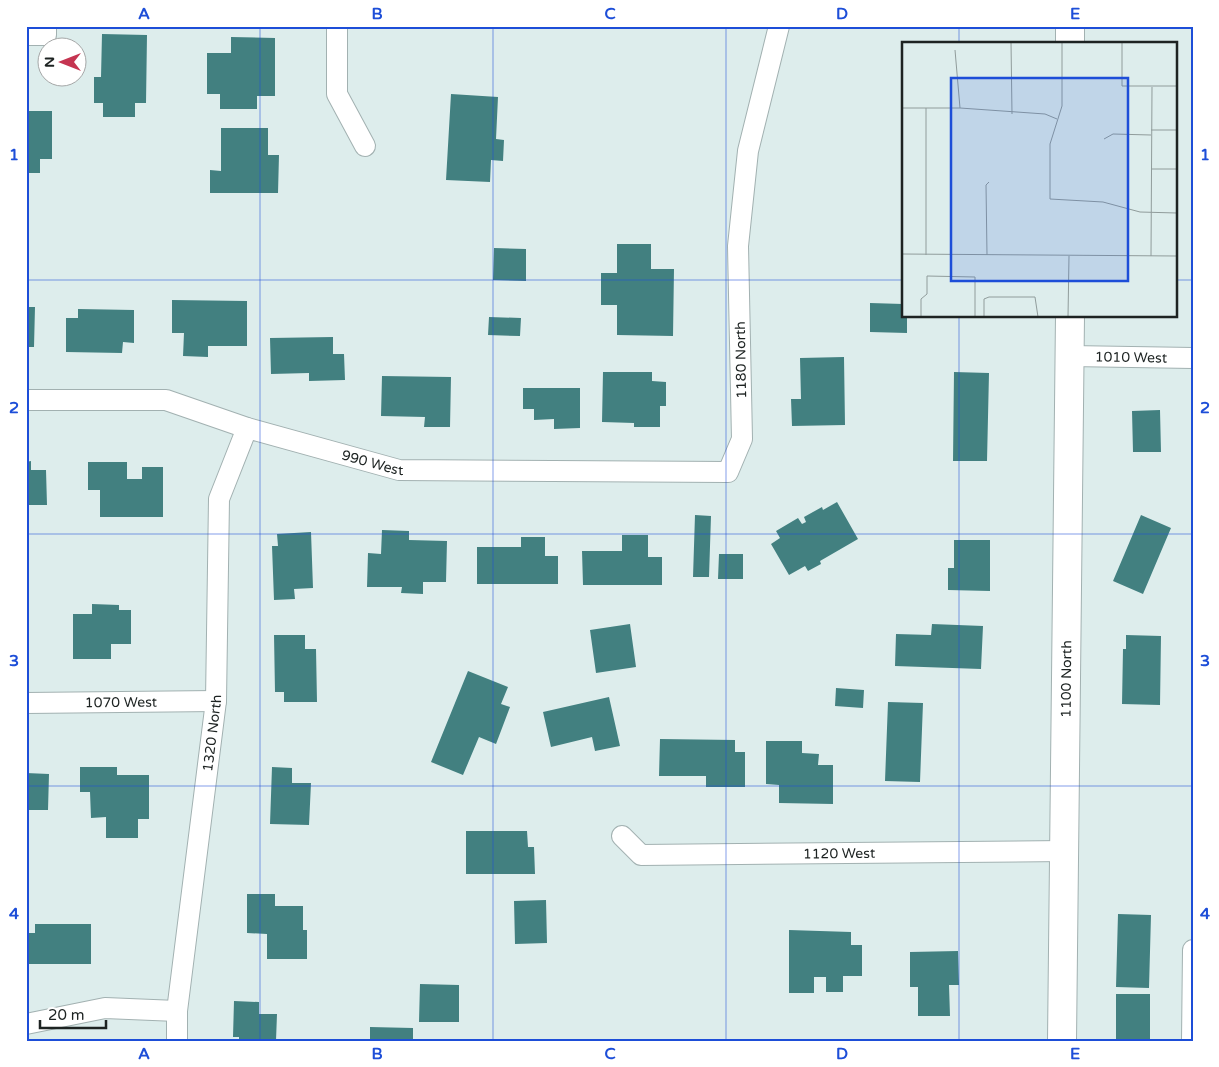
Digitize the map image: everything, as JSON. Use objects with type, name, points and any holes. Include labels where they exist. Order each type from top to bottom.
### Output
[{"type":"main road","points":[[1070,26],[1070,42]]},
{"type":"main road","name":"1100 North","points":[[1062,1041],[1070,318]]},
{"type":"street","points":[[337,26],[336,94],[365,146]]},
{"type":"street","name":"1180 North","points":[[728,472],[742,439],[738,246],[748,151],[779,26]]},
{"type":"street","name":"1010 West","points":[[1070,356],[1193,358]]},
{"type":"street","name":"990 West","points":[[26,400],[166,400],[247,428],[399,470],[728,472]]},
{"type":"street","name":"1320 North","points":[[177,1041],[177,1011],[216,701],[219,499],[247,428]]},
{"type":"street","name":"1070 West","points":[[26,703],[216,701]]},
{"type":"street","name":"1120 West","points":[[622,836],[641,855],[1064,851]]},
{"type":"street","points":[[1192,1041],[1193,950]]},
{"type":"street","points":[[26,1024],[105,1008],[177,1011]]},
{"type":"building","points":[[102,34],[147,35],[146,103],[135,103],[135,117],[103,117],[103,103],[94,103],[94,77],[101,77]]},
{"type":"building","points":[[231,37],[275,38],[275,96],[257,96],[257,109],[220,109],[220,94],[207,94],[207,53],[231,53]]},
{"type":"building","points":[[451,94],[498,97],[496,139],[504,140],[503,161],[491,160],[490,182],[446,180]]},
{"type":"building","points":[[26,111],[52,111],[52,159],[40,159],[40,173],[26,173]]},
{"type":"building","points":[[221,128],[268,128],[268,155],[279,155],[278,193],[210,193],[210,170],[221,171]]},
{"type":"building","points":[[617,244],[651,244],[651,269],[674,269],[673,336],[617,335],[617,305],[601,305],[601,273],[617,273]]},
{"type":"building","points":[[494,248],[526,249],[526,281],[493,280]]},
{"type":"building","points":[[172,300],[247,301],[247,346],[208,346],[208,357],[183,356],[184,333],[172,333]]},
{"type":"building","points":[[870,303],[902,304],[902,318],[907,318],[907,333],[870,332]]},
{"type":"building","points":[[26,307],[35,307],[34,347],[26,347]]},
{"type":"building","points":[[78,309],[134,310],[134,343],[123,342],[122,353],[66,352],[66,318],[78,318]]},
{"type":"building","points":[[489,317],[521,318],[520,336],[488,335]]},
{"type":"building","points":[[333,337],[333,354],[344,354],[345,380],[309,381],[309,373],[271,374],[270,338]]},
{"type":"building","points":[[844,357],[845,425],[792,426],[791,399],[801,399],[800,358]]},
{"type":"building","points":[[603,372],[652,372],[652,381],[666,382],[666,406],[660,406],[660,427],[634,427],[634,423],[602,422]]},
{"type":"building","points":[[954,372],[989,373],[987,461],[953,461]]},
{"type":"building","points":[[382,376],[451,377],[450,427],[424,427],[425,417],[381,416]]},
{"type":"building","points":[[523,388],[580,388],[580,428],[554,429],[554,419],[534,420],[534,409],[523,409]]},
{"type":"building","points":[[1160,410],[1161,452],[1133,452],[1132,411]]},
{"type":"building","points":[[31,461],[31,470],[46,470],[47,505],[26,505],[26,462]]},
{"type":"building","points":[[88,462],[127,462],[127,479],[142,479],[142,467],[163,467],[163,517],[100,517],[100,490],[88,490]]},
{"type":"building","points":[[837,502],[858,539],[820,561],[821,564],[808,571],[805,566],[789,575],[771,544],[780,538],[776,531],[798,518],[802,524],[806,522],[804,517],[822,507],[823,510]]},
{"type":"building","points":[[695,515],[711,516],[709,577],[693,577]]},
{"type":"building","points":[[1141,515],[1171,528],[1143,594],[1113,581]]},
{"type":"building","points":[[382,530],[409,531],[409,540],[447,541],[446,582],[423,582],[423,594],[401,593],[402,587],[367,587],[368,553],[381,554]]},
{"type":"building","points":[[311,532],[313,588],[294,589],[295,599],[274,600],[272,546],[278,546],[277,534]]},
{"type":"building","points":[[622,535],[648,535],[648,557],[662,557],[662,585],[583,585],[582,551],[622,551]]},
{"type":"building","points":[[521,537],[545,537],[545,556],[558,556],[558,584],[477,584],[477,547],[521,547]]},
{"type":"building","points":[[954,540],[990,540],[990,591],[948,590],[948,568],[954,568]]},
{"type":"building","points":[[719,554],[743,554],[743,579],[718,579]]},
{"type":"building","points":[[92,604],[119,605],[119,610],[131,610],[131,644],[111,644],[111,659],[73,659],[73,614],[92,614]]},
{"type":"building","points":[[630,624],[636,667],[596,673],[590,630]]},
{"type":"building","points":[[932,624],[983,626],[981,669],[895,666],[896,634],[931,635]]},
{"type":"building","points":[[274,635],[305,635],[305,649],[316,649],[317,702],[284,702],[284,692],[275,692]]},
{"type":"building","points":[[1126,635],[1161,636],[1160,705],[1122,704],[1123,649],[1126,649]]},
{"type":"building","points":[[468,671],[508,687],[501,704],[510,707],[496,744],[479,737],[463,775],[431,762]]},
{"type":"building","points":[[836,688],[864,690],[863,708],[835,706]]},
{"type":"building","points":[[609,697],[620,746],[595,751],[592,737],[551,747],[543,712]]},
{"type":"building","points":[[888,702],[923,703],[920,782],[885,781]]},
{"type":"building","points":[[660,739],[735,740],[735,752],[745,752],[745,787],[706,787],[706,776],[659,776]]},
{"type":"building","points":[[766,741],[802,741],[802,753],[819,754],[818,765],[833,765],[833,804],[779,803],[779,785],[766,784]]},
{"type":"building","points":[[80,767],[117,767],[117,775],[149,775],[149,819],[138,819],[138,838],[106,838],[106,817],[91,818],[90,792],[80,792]]},
{"type":"building","points":[[272,767],[292,768],[292,783],[311,783],[309,825],[270,824]]},
{"type":"building","points":[[26,773],[49,774],[48,810],[26,810]]},
{"type":"building","points":[[466,831],[527,831],[528,847],[534,847],[535,874],[466,874]]},
{"type":"building","points":[[247,894],[275,894],[275,906],[303,906],[303,930],[307,930],[307,959],[267,959],[267,934],[247,933]]},
{"type":"building","points":[[546,900],[547,943],[515,944],[514,901]]},
{"type":"building","points":[[1118,914],[1151,915],[1149,988],[1116,987]]},
{"type":"building","points":[[35,924],[91,924],[91,964],[26,964],[26,933],[35,933]]},
{"type":"building","points":[[789,930],[851,932],[851,945],[862,945],[862,976],[843,976],[843,992],[826,992],[826,977],[814,977],[814,993],[789,993]]},
{"type":"building","points":[[958,951],[959,985],[949,985],[950,1016],[918,1016],[918,987],[910,987],[910,952]]},
{"type":"building","points":[[420,984],[459,985],[459,1022],[419,1022]]},
{"type":"building","points":[[1116,994],[1150,994],[1150,1041],[1116,1041]]},
{"type":"building","points":[[234,1001],[259,1002],[259,1014],[277,1014],[276,1041],[239,1041],[239,1037],[233,1037]]},
{"type":"building","points":[[370,1027],[413,1028],[413,1041],[370,1041]]}]
